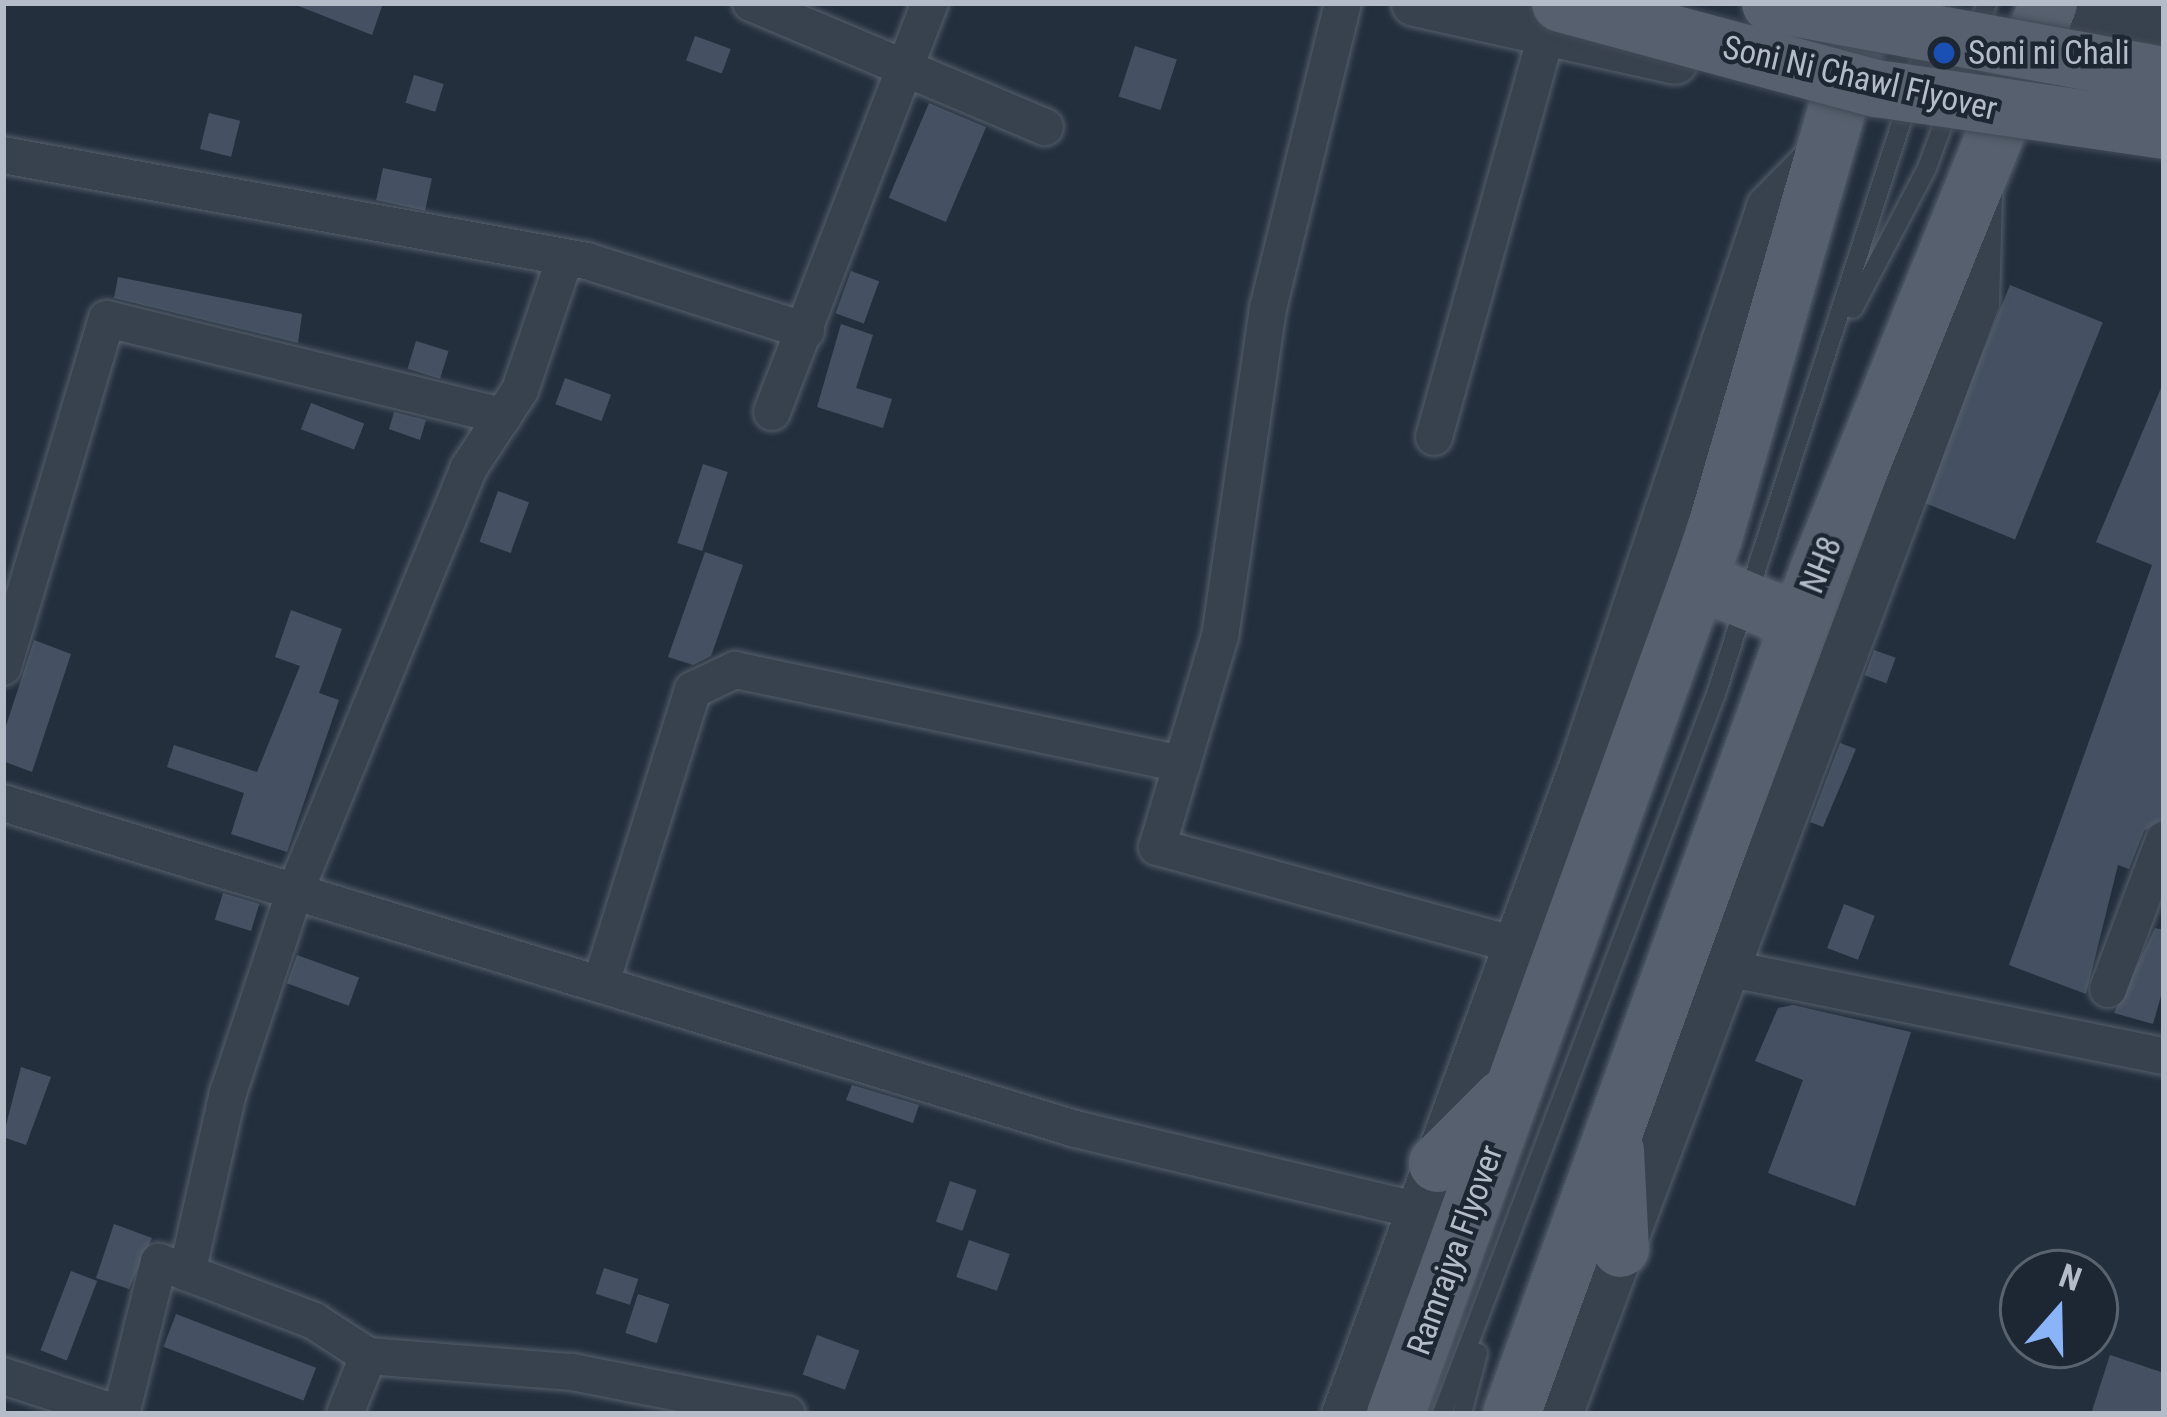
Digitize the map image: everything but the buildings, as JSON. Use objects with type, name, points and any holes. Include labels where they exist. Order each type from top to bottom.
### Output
[{"type":"main road","name":"Soni Ni Chawl Flyover","points":[[1770,3],[2164,75]]},
{"type":"main road","points":[[1748,600],[1832,127],[1867,3]]},
{"type":"main road","name":"NH8","points":[[1612,1134],[1668,1048],[1748,600],[1979,189],[2052,3]]},
{"type":"main road","name":"Soni Ni Chawl Flyover","points":[[1553,17],[1876,88],[2164,130]]},
{"type":"main road","name":"Ramrajya Flyover","points":[[1395,1414],[1469,1286],[1514,1086],[1748,600]]},
{"type":"main road","points":[[1426,1186],[1514,1086]]},
{"type":"main road","points":[[1612,1134],[1620,1248]]},
{"type":"main road","points":[[1511,1414],[1612,1134]]},
{"type":"street","points":[[751,3],[1045,127]]},
{"type":"street","points":[[772,412],[911,70],[930,3]]},
{"type":"street","points":[[1343,3],[1268,308],[1220,636],[1156,847],[1516,945]]},
{"type":"street","points":[[1343,1414],[1516,945],[1768,207],[1832,127],[1553,17],[1414,3]]},
{"type":"street","points":[[2052,3],[2164,27]]},
{"type":"street","points":[[1434,437],[1553,17]]},
{"type":"street","points":[[2004,132],[2164,150]]},
{"type":"street","points":[[3,155],[565,258],[806,331]]},
{"type":"street","points":[[1559,1414],[1620,1248],[1668,1048],[1726,968],[1976,302],[1979,189]]},
{"type":"street","points":[[187,1273],[228,1093],[292,899],[468,469],[503,416],[565,258]]},
{"type":"street","points":[[3,667],[107,319],[503,416]]},
{"type":"street","points":[[601,982],[692,690],[735,670],[1182,764]]},
{"type":"street","points":[[3,803],[147,841],[292,899],[601,982],[1076,1129],[1426,1186]]},
{"type":"street","points":[[2108,989],[2152,907],[2164,840]]},
{"type":"street","points":[[1726,968],[2164,1056]]},
{"type":"street","points":[[3,1376],[120,1414],[159,1262],[314,1321],[368,1356],[572,1372],[787,1414]]},
{"type":"street","points":[[345,1414],[368,1356]]},
{"type":"lane","points":[[1442,1414],[1469,1286],[1748,600],[1837,340],[1940,3]]},
{"type":"lane","points":[[1837,340],[1927,168],[1987,3]]},
{"type":"lane","points":[[1462,1414],[1469,1286]]},
{"type":"place","name":"Soni ni Chali","points":[[1944,53]]}]
